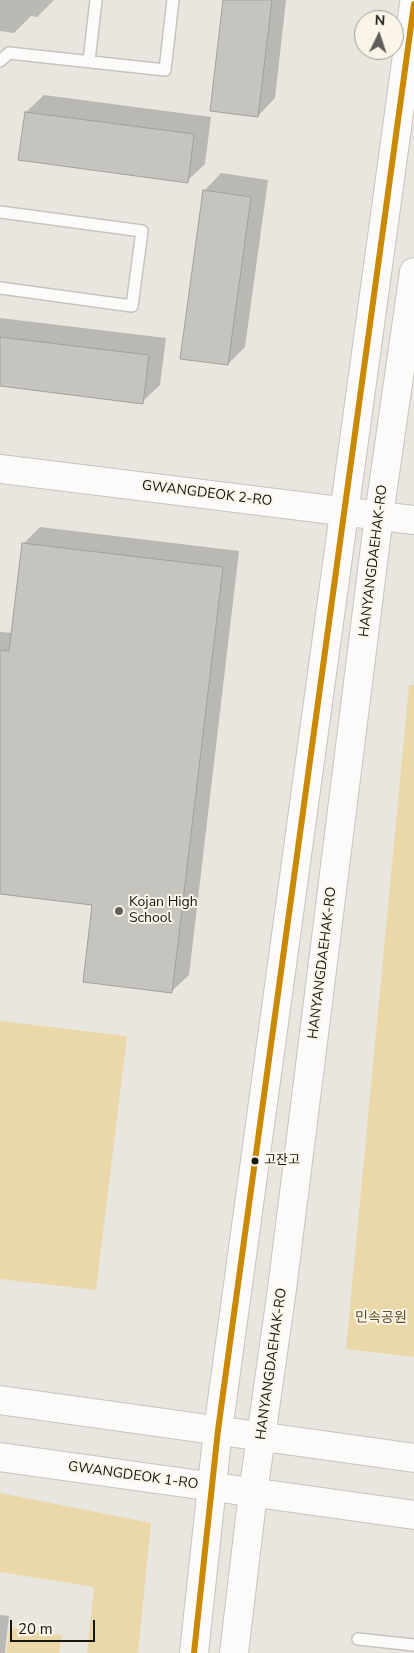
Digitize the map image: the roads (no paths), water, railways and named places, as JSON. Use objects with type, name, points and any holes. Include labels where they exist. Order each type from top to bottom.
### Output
[{"type":"street","points":[[194,1653],[218,1430],[414,4]]},
{"type":"street","name":"HANYANGDAEHAK-RO","points":[[234,1653],[380,515],[414,272]]},
{"type":"street","name":"GWANGDEOK 2-RO","points":[[0,469],[414,520]]},
{"type":"street","points":[[0,1400],[262,1435],[414,1458]]},
{"type":"street","name":"GWANGDEOK 1-RO","points":[[0,1457],[414,1515]]},
{"type":"lane","points":[[89,61],[96,0]]},
{"type":"lane","points":[[0,61],[9,53],[165,70],[173,0]]},
{"type":"lane","points":[[0,212],[142,231],[132,306],[0,288]]},
{"type":"lane","points":[[358,1639],[414,1645]]},
{"type":"place","name":"Kojan High School","points":[[119,911]]},
{"type":"place","name":"고잔고","points":[[255,1161]]},
{"type":"park label","name":"민속공원","points":[[381,1319]]}]
